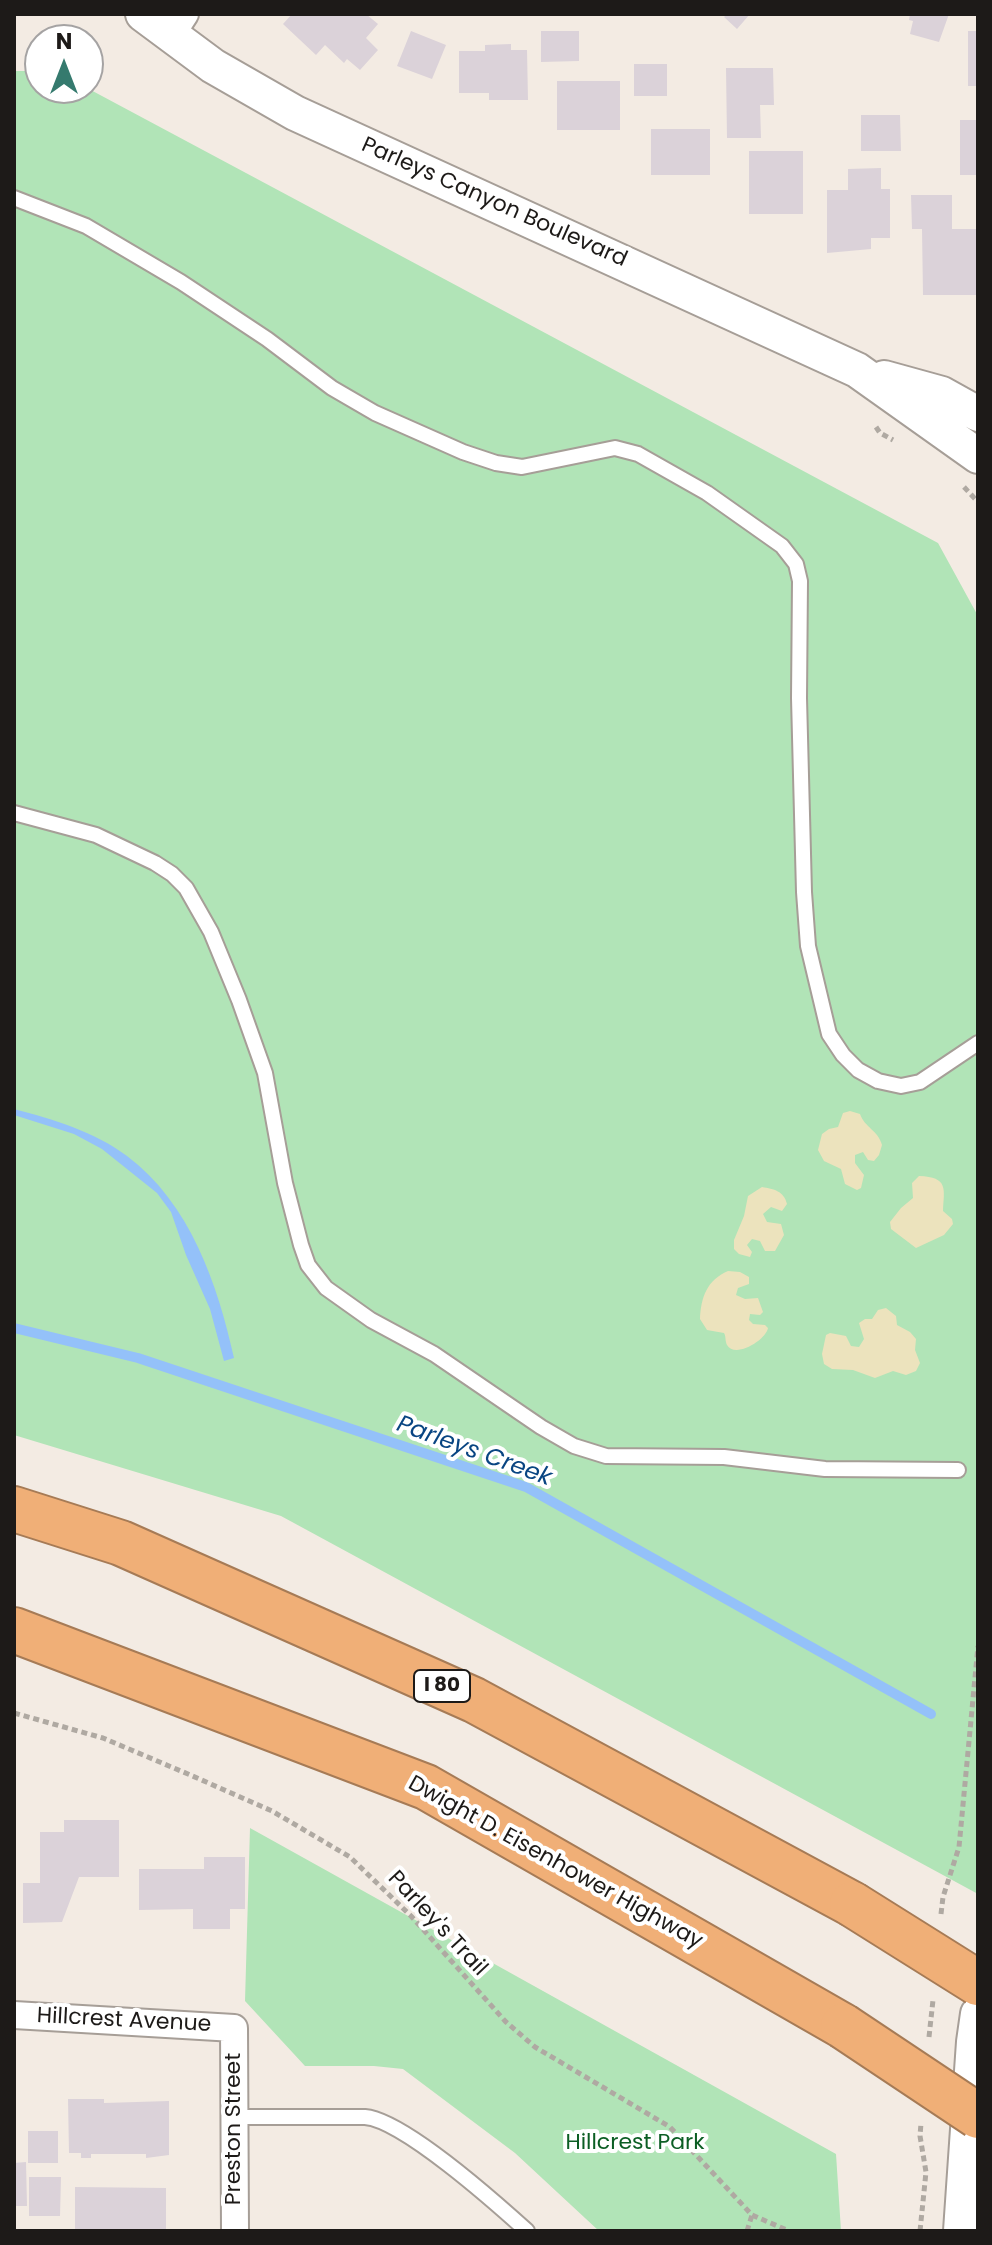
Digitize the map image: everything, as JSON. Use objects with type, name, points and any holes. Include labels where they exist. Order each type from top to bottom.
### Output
[{"type":"highway","name":"I 80","points":[[14,1509],[121,1543],[474,1700],[852,1904],[978,1983]]},
{"type":"highway","name":"Dwight D. Eisenhower Highway","points":[[14,1630],[426,1787],[843,2026],[978,2116]]},
{"type":"street","name":"Parleys Canyon Boulevard","points":[[143,14],[179,24],[213,66],[295,113],[857,370],[942,394],[978,414]]},
{"type":"street","name":"Parleys Canyon Boulevard","points":[[857,370],[978,456]]},
{"type":"street","points":[[961,2231],[978,2014]]},
{"type":"street","name":"Hillcrest Avenue","points":[[14,2015],[234,2028]]},
{"type":"street","name":"Preston Street","points":[[234,2028],[235,2231]]},
{"type":"lane","points":[[14,198],[86,226],[181,282],[267,339],[332,388],[375,413],[496,463],[522,467],[615,448],[638,454],[707,493],[782,546],[796,564],[800,581],[799,698],[804,892],[808,946],[829,1034],[858,1070],[878,1081],[901,1086],[920,1082],[978,1043]]},
{"type":"lane","points":[[14,813],[96,835],[155,863],[186,888],[211,932],[260,1059],[308,1265],[326,1288],[371,1320],[434,1354],[541,1427],[574,1446],[606,1456],[724,1457],[838,1470],[958,1470]]},
{"type":"lane","points":[[234,2117],[379,2119],[485,2193],[527,2231]]},
{"type":"path","points":[[975,498],[978,491]]},
{"type":"path","name":"Parley's Trail","points":[[14,1713],[103,1738],[272,1811],[350,1857],[411,1916],[506,2022],[535,2047],[670,2127],[752,2215],[789,2231]]},
{"type":"path","points":[[747,2231],[752,2215]]},
{"type":"green space","points":[[14,71],[24,71],[24,104],[104,104],[104,97],[938,543],[978,616],[978,1894],[281,1516],[14,1435]]},
{"type":"green space","name":"Hillcrest Park","points":[[250,1828],[836,2154],[841,2231],[599,2231],[515,2153],[403,2069],[305,2066],[245,2001]]},
{"type":"sand","points":[[850,1111],[860,1114],[882,1145],[874,1161],[868,1160],[863,1152],[855,1155],[855,1163],[864,1175],[861,1188],[857,1190],[845,1184],[841,1169],[824,1161],[818,1150],[822,1134],[838,1127],[843,1113]]},
{"type":"sand","points":[[919,1176],[936,1179],[943,1186],[943,1211],[953,1224],[944,1235],[916,1248],[891,1229],[890,1222],[913,1198],[912,1183]]},
{"type":"sand","points":[[762,1187],[778,1191],[786,1200],[782,1211],[771,1207],[763,1214],[767,1222],[781,1224],[784,1235],[775,1251],[765,1251],[760,1241],[752,1239],[747,1245],[752,1252],[750,1257],[734,1249],[734,1240],[748,1196]]},
{"type":"sand","points":[[728,1271],[749,1277],[749,1284],[738,1288],[736,1295],[745,1299],[758,1298],[763,1312],[760,1315],[750,1314],[749,1320],[768,1328],[762,1338],[743,1349],[731,1349],[724,1333],[707,1330],[700,1319],[706,1290],[715,1279]]},
{"type":"sand","points":[[886,1308],[896,1316],[897,1325],[916,1339],[915,1350],[920,1363],[916,1371],[906,1375],[893,1371],[875,1378],[853,1370],[832,1369],[824,1364],[822,1354],[826,1335],[846,1336],[851,1346],[859,1347],[864,1339],[859,1323],[872,1319],[878,1310]]},
{"type":"water","points":[[14,1109],[87,1133],[127,1156],[149,1175],[168,1197],[198,1247],[210,1274],[234,1358],[224,1361],[210,1309],[171,1212],[157,1193],[102,1149],[74,1134],[14,1115]]},
{"type":"building","points":[[292,14],[366,14],[378,24],[366,38],[378,50],[360,70],[347,59],[344,63],[325,45],[316,55],[283,24]]},
{"type":"building","points":[[727,14],[750,14],[737,29],[724,17]]},
{"type":"building","points":[[910,14],[949,14],[939,42],[910,34],[913,21],[909,20]]},
{"type":"building","points":[[411,31],[446,45],[432,79],[397,66]]},
{"type":"building","points":[[541,31],[579,31],[579,61],[541,62]]},
{"type":"building","points":[[968,31],[978,31],[978,86],[968,86]]},
{"type":"building","points":[[511,44],[511,50],[527,50],[528,100],[489,100],[489,93],[459,93],[459,51],[485,51],[485,45]]},
{"type":"building","points":[[634,64],[667,64],[667,96],[634,96]]},
{"type":"building","points":[[726,68],[773,68],[774,105],[760,105],[761,138],[727,138]]},
{"type":"building","points":[[557,81],[620,81],[620,130],[557,130]]},
{"type":"building","points":[[861,115],[900,115],[901,151],[861,151]]},
{"type":"building","points":[[960,120],[978,120],[978,175],[960,175]]},
{"type":"building","points":[[651,129],[710,129],[710,175],[651,175]]},
{"type":"building","points":[[749,151],[803,151],[803,214],[749,214]]},
{"type":"building","points":[[881,168],[881,189],[890,189],[890,238],[871,238],[871,249],[827,253],[827,190],[848,190],[848,169]]},
{"type":"building","points":[[911,195],[952,195],[952,229],[978,229],[978,295],[923,295],[922,229],[912,229]]},
{"type":"building","points":[[64,1820],[119,1820],[119,1877],[79,1877],[62,1922],[23,1923],[23,1883],[40,1883],[40,1832],[64,1832]]},
{"type":"building","points":[[204,1857],[245,1857],[245,1909],[230,1909],[230,1929],[193,1929],[193,1909],[139,1910],[139,1869],[204,1869]]},
{"type":"building","points":[[68,2099],[104,2099],[104,2103],[169,2101],[169,2155],[146,2158],[146,2154],[91,2154],[91,2158],[81,2158],[81,2153],[69,2153]]},
{"type":"building","points":[[28,2131],[58,2131],[58,2163],[28,2163]]},
{"type":"building","points":[[26,2162],[27,2206],[14,2206],[14,2163]]},
{"type":"building","points":[[29,2177],[61,2177],[60,2216],[29,2216]]},
{"type":"building","points":[[75,2187],[166,2188],[166,2231],[75,2231]]},
{"type":"waterway","name":"Parleys Creek","points":[[14,1328],[138,1358],[526,1487],[931,1714]]}]
